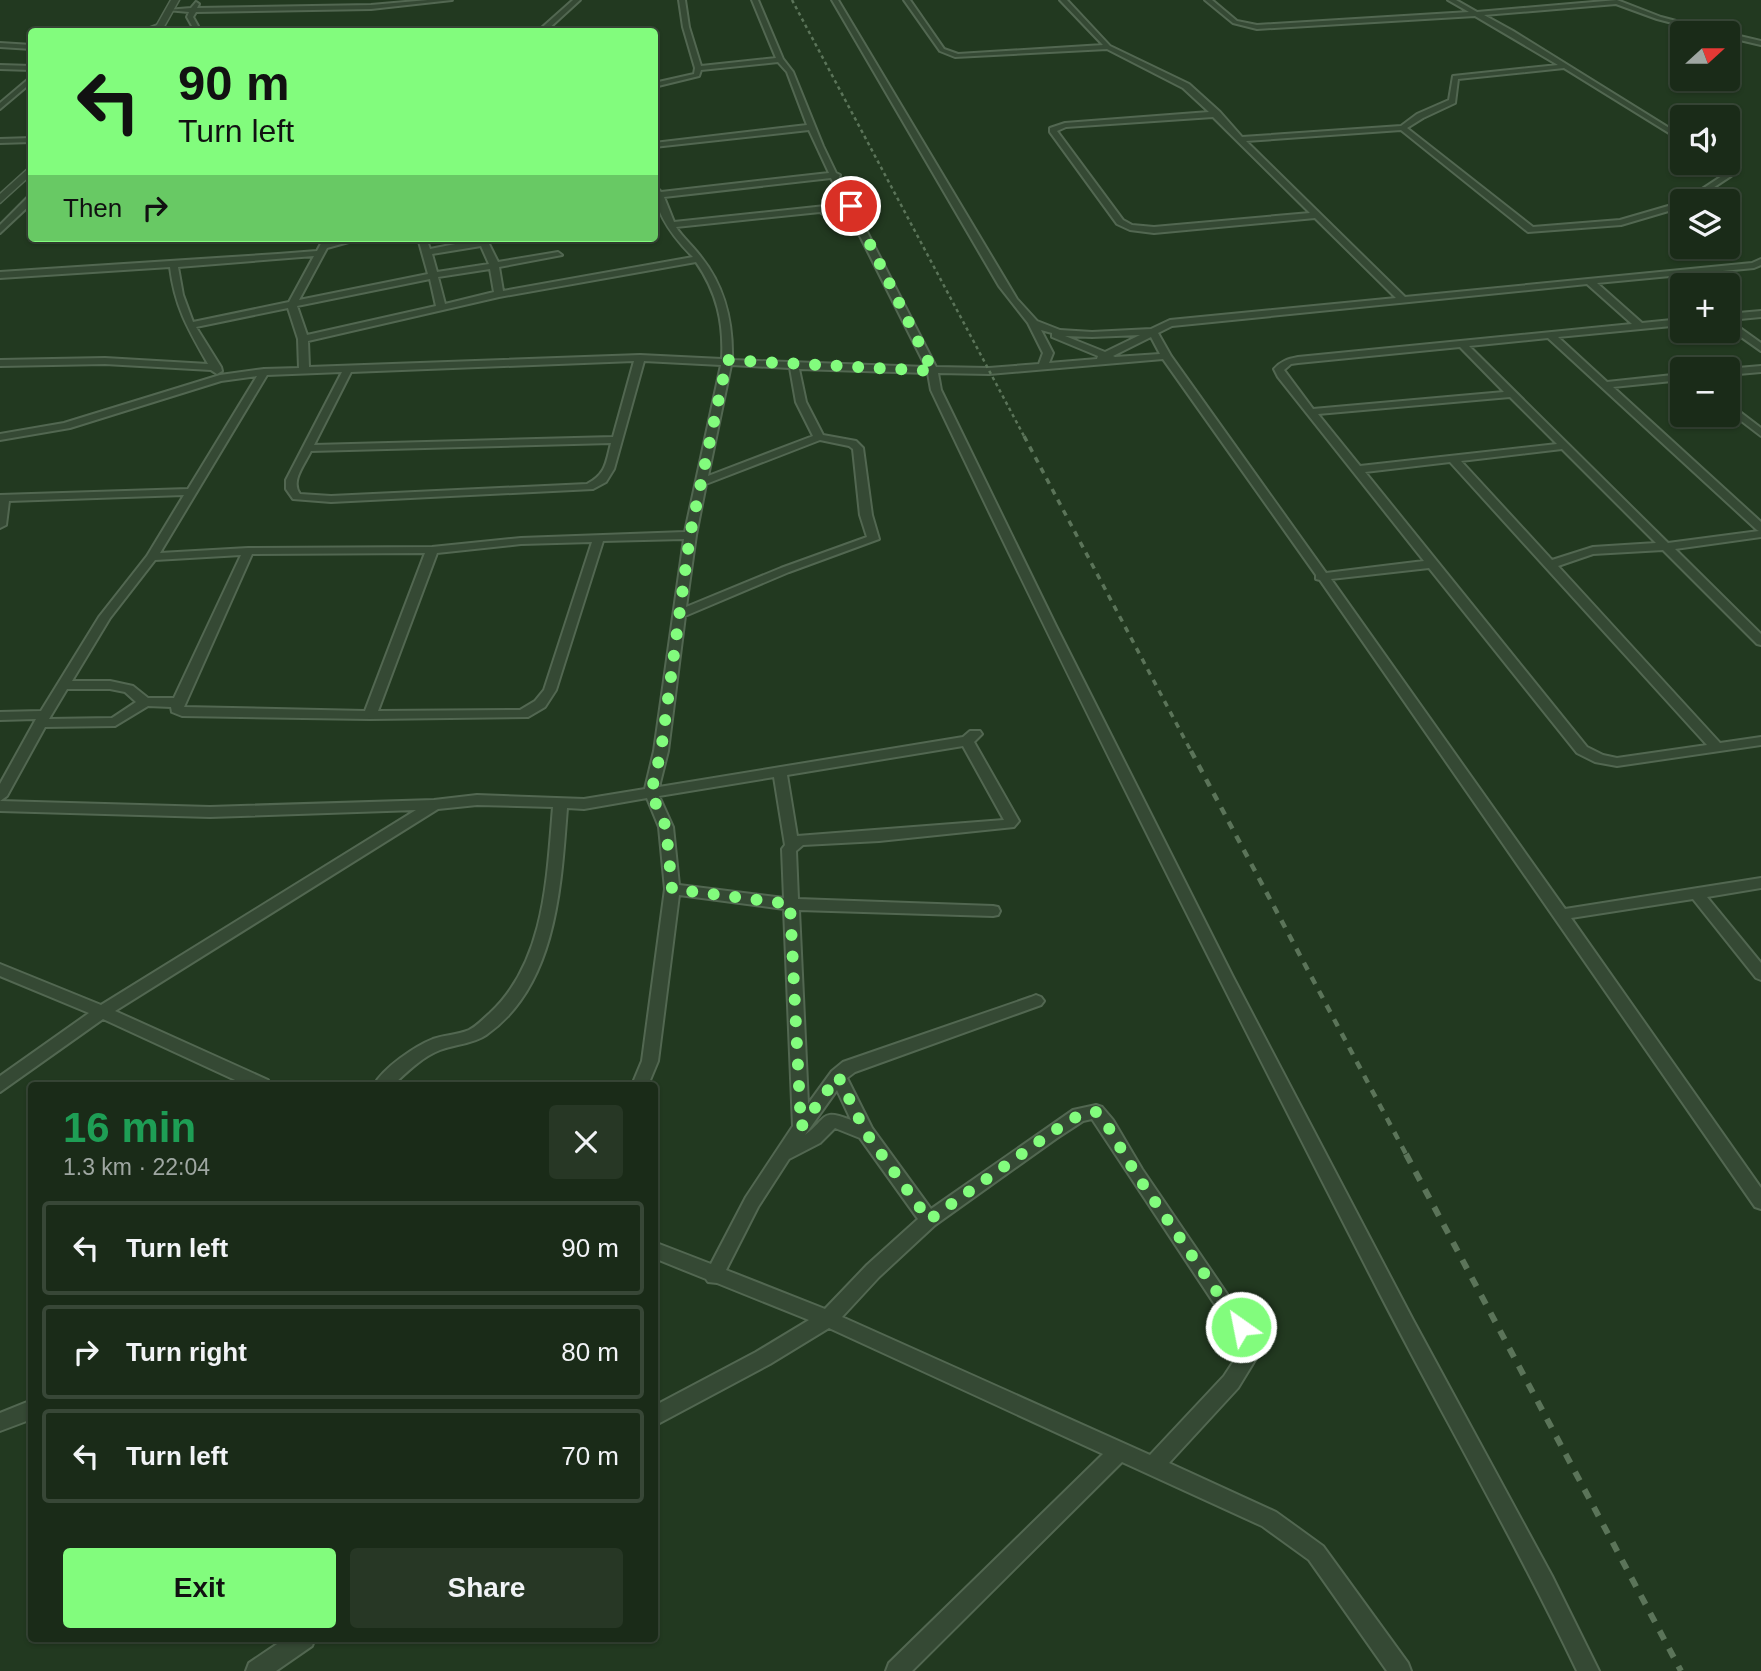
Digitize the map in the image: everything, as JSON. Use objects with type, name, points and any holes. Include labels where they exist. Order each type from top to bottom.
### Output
[{"type":"street","points":[[159,28],[175,0]]},
{"type":"street","points":[[192,28],[195,23],[190,17],[199,0]]},
{"type":"street","points":[[334,8],[364,0]]},
{"type":"street","points":[[170,10],[334,8],[372,3],[449,0]]},
{"type":"street","points":[[545,28],[577,0],[586,0]]},
{"type":"street","points":[[658,84],[697,75],[698,68],[686,27],[682,0]]},
{"type":"street","points":[[755,0],[780,60],[790,72],[819,146],[933,371],[936,390],[1002,532],[1161,850],[1588,1671]]},
{"type":"street","points":[[835,0],[1003,286],[1037,325],[1048,354],[1043,366]]},
{"type":"street","points":[[907,0],[942,50],[957,56],[1108,47]]},
{"type":"street","points":[[1063,0],[1108,47],[1181,83],[1216,114],[1403,300]]},
{"type":"street","points":[[1208,0],[1236,22],[1257,27],[1614,1],[1671,21]]},
{"type":"street","points":[[1451,0],[1566,66],[1670,131]]},
{"type":"street","points":[[1740,38],[1761,43]]},
{"type":"street","points":[[0,45],[28,47]]},
{"type":"street","points":[[698,68],[780,60]]},
{"type":"street","points":[[1403,128],[1412,118],[1437,110],[1452,101],[1455,77],[1566,66]]},
{"type":"street","points":[[0,68],[28,68]]},
{"type":"street","points":[[0,106],[28,82]]},
{"type":"street","points":[[1216,114],[1065,125],[1053,130],[1120,222],[1130,227],[1154,230],[1316,215]]},
{"type":"street","points":[[658,145],[813,127]]},
{"type":"street","points":[[1241,139],[1403,128],[1531,230],[1622,222],[1670,208]]},
{"type":"street","points":[[0,141],[28,140]]},
{"type":"street","points":[[0,200],[28,172]]},
{"type":"street","points":[[658,191],[836,175]]},
{"type":"street","points":[[1707,189],[1726,175]]},
{"type":"street","points":[[641,1082],[650,1061],[672,889],[666,827],[651,793],[661,751],[690,535],[727,360],[729,334],[724,303],[698,259],[672,225],[658,193]]},
{"type":"street","points":[[0,230],[28,202]]},
{"type":"street","points":[[672,225],[851,206]]},
{"type":"street","points":[[821,209],[840,221],[862,228]]},
{"type":"street","points":[[0,275],[148,266],[174,267],[341,242]]},
{"type":"street","points":[[423,242],[435,275],[441,306]]},
{"type":"street","points":[[427,252],[474,242]]},
{"type":"street","points":[[484,242],[494,264],[499,294]]},
{"type":"street","points":[[304,370],[303,339],[292,305],[323,246]]},
{"type":"street","points":[[191,325],[435,275],[558,255]]},
{"type":"street","points":[[303,339],[499,294],[698,259]]},
{"type":"street","points":[[1091,362],[1170,323],[1590,282],[1761,262]]},
{"type":"street","points":[[174,267],[178,295],[220,378]]},
{"type":"street","points":[[1590,282],[1640,326]]},
{"type":"street","points":[[1740,318],[1761,314]]},
{"type":"street","points":[[1670,323],[1288,362],[1279,369],[1356,470],[1582,750],[1600,759],[1617,762],[1761,741]]},
{"type":"street","points":[[1037,325],[1058,332],[1090,334],[1153,332]]},
{"type":"street","points":[[1037,325],[1087,350],[1118,360]]},
{"type":"street","points":[[1740,331],[1761,348]]},
{"type":"street","points":[[1057,365],[1121,332]]},
{"type":"street","points":[[1153,332],[1166,356],[1320,577],[1439,740],[1761,1202]]},
{"type":"street","points":[[1550,335],[1761,528]]},
{"type":"street","points":[[1462,344],[1666,547],[1756,631],[1761,641]]},
{"type":"street","points":[[0,438],[90,419],[220,378],[264,372],[640,358],[989,371],[1166,356]]},
{"type":"street","points":[[348,369],[291,480],[291,489],[297,497],[331,499],[589,486],[602,480],[609,469],[640,358]]},
{"type":"street","points":[[0,363],[105,360],[216,367]]},
{"type":"street","points":[[794,364],[795,390],[805,414],[819,436]]},
{"type":"street","points":[[1740,371],[1761,369]]},
{"type":"street","points":[[0,796],[105,617],[152,557],[264,372]]},
{"type":"street","points":[[1604,385],[1670,378]]},
{"type":"street","points":[[1310,412],[1512,394]]},
{"type":"street","points":[[1740,416],[1761,433]]},
{"type":"street","points":[[0,448],[33,433]]},
{"type":"street","points":[[680,614],[785,569],[873,539],[866,515],[858,448],[852,443],[819,436],[701,482]]},
{"type":"street","points":[[308,448],[617,440]]},
{"type":"street","points":[[1356,470],[1565,446]]},
{"type":"street","points":[[1453,459],[1717,747]]},
{"type":"street","points":[[0,525],[2,498],[191,492]]},
{"type":"street","points":[[1550,566],[1566,556],[1592,549],[1666,547],[1761,534]]},
{"type":"street","points":[[152,557],[248,551],[432,550],[522,541],[690,535]]},
{"type":"street","points":[[248,551],[177,709],[191,714],[523,713],[540,704],[550,690],[599,537]]},
{"type":"street","points":[[370,715],[432,550]]},
{"type":"street","points":[[1320,577],[1431,564]]},
{"type":"street","points":[[65,685],[110,685],[129,689],[144,703]]},
{"type":"street","points":[[0,716],[96,724],[115,722],[144,703],[179,702]]},
{"type":"street","points":[[0,806],[210,812],[434,805],[477,800],[559,804],[651,793],[971,737],[1012,821],[1009,824],[800,840],[789,849],[801,1127]]},
{"type":"street","points":[[780,771],[792,846]]},
{"type":"street","points":[[385,1082],[413,1058],[437,1044],[481,1031],[508,1006],[540,951],[553,879],[559,804]]},
{"type":"street","points":[[0,1085],[102,1013],[434,805]]},
{"type":"street","points":[[1559,915],[1761,883]]},
{"type":"street","points":[[672,889],[790,904],[993,911]]},
{"type":"street","points":[[1696,893],[1761,974]]},
{"type":"street","points":[[0,970],[255,1082]]},
{"type":"street","points":[[714,1276],[752,1202],[780,1157],[838,1076],[849,1067],[1036,1000]]},
{"type":"street","points":[[838,1076],[866,1133],[929,1220]]},
{"type":"street","points":[[658,1415],[828,1319],[873,1271],[929,1220],[1051,1133],[1079,1115],[1096,1112],[1254,1347],[1231,1382],[1153,1466]]},
{"type":"street","points":[[780,1157],[814,1138],[832,1120],[866,1133]]},
{"type":"street","points":[[658,1252],[828,1319],[1118,1453],[1153,1466],[1269,1519],[1316,1553],[1400,1671]]},
{"type":"street","points":[[0,1422],[28,1411]]},
{"type":"street","points":[[897,1671],[1118,1453]]},
{"type":"street","points":[[257,1671],[298,1642]]},
{"type":"railway","points":[[792,0],[1025,438]]},
{"type":"railway","points":[[1024,436],[1192,753]]},
{"type":"railway","points":[[1191,751],[1407,1156]]},
{"type":"railway","points":[[1406,1154],[1681,1671]]},
{"type":"route","points":[[851,206],[933,371],[727,360],[690,535],[661,751],[651,793],[666,827],[672,889],[790,904],[801,1127],[838,1076],[866,1133],[929,1220],[1051,1133],[1079,1115],[1096,1112],[1241,1327]]}]
